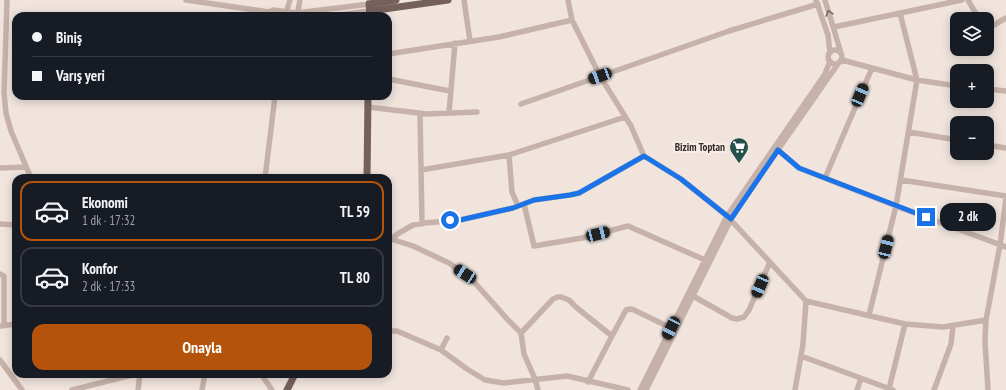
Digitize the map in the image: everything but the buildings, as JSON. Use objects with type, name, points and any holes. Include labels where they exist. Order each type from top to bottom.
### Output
[{"type":"main road","points":[[370,8],[396,0]]},
{"type":"main road","points":[[370,8],[448,0]]},
{"type":"main road","points":[[367,174],[368,100]]},
{"type":"main road","points":[[287,390],[293,378]]},
{"type":"street","points":[[7,0],[3,30],[3,113],[29,174]]},
{"type":"street","points":[[186,0],[259,12]]},
{"type":"street","points":[[286,12],[290,0]]},
{"type":"street","points":[[297,12],[300,0]]},
{"type":"street","points":[[464,0],[470,41]]},
{"type":"street","points":[[568,0],[572,20],[600,76],[631,126],[644,156],[681,179],[729,218],[806,301],[905,324],[943,327],[986,320]]},
{"type":"street","points":[[646,390],[694,296],[729,218],[841,60],[841,53],[825,0]]},
{"type":"street","points":[[834,27],[962,0]]},
{"type":"street","points":[[968,0],[975,12]]},
{"type":"street","points":[[521,104],[729,31],[817,2],[828,35],[830,61],[825,74],[729,218],[705,260],[640,390]]},
{"type":"street","points":[[321,12],[370,8]]},
{"type":"street","points":[[350,12],[370,8]]},
{"type":"street","points":[[272,12],[273,10],[282,12]]},
{"type":"street","points":[[869,315],[896,206],[917,80],[900,13]]},
{"type":"street","points":[[994,25],[1006,18]]},
{"type":"street","points":[[392,53],[499,36],[572,20]]},
{"type":"street","points":[[449,113],[455,43]]},
{"type":"street","points":[[830,53],[835,50],[841,53]]},
{"type":"street","points":[[830,61],[836,64],[841,60]]},
{"type":"street","points":[[841,60],[917,80],[950,85]]},
{"type":"street","points":[[825,178],[872,68]]},
{"type":"street","points":[[392,80],[450,90]]},
{"type":"street","points":[[994,90],[1006,91]]},
{"type":"street","points":[[265,174],[275,100]]},
{"type":"street","points":[[368,107],[420,114],[477,112]]},
{"type":"street","points":[[420,114],[422,224]]},
{"type":"street","points":[[421,170],[509,155],[626,117]]},
{"type":"street","points":[[909,132],[950,139]]},
{"type":"street","points":[[994,146],[1006,148]]},
{"type":"street","points":[[778,150],[799,168],[1006,247]]},
{"type":"street","points":[[509,155],[512,192],[518,206]]},
{"type":"street","points":[[392,238],[413,225],[460,220],[513,208],[534,200],[579,193],[644,156]]},
{"type":"street","points":[[0,168],[26,167]]},
{"type":"street","points":[[901,180],[1006,197],[1000,245],[986,320],[985,340],[988,390]]},
{"type":"street","points":[[524,204],[534,246],[582,238],[628,226],[705,260]]},
{"type":"street","points":[[0,224],[12,225]]},
{"type":"street","points":[[392,241],[424,251],[449,263],[465,274],[521,334],[524,354],[538,390]]},
{"type":"street","points":[[694,296],[732,318],[737,319],[744,317],[749,310],[770,262]]},
{"type":"street","points":[[0,274],[4,276],[2,326],[12,325]]},
{"type":"street","points":[[521,334],[553,299],[561,297],[569,300],[612,336]]},
{"type":"street","points":[[795,390],[803,344],[806,301]]},
{"type":"street","points":[[588,382],[626,310],[634,310],[671,328]]},
{"type":"street","points":[[801,356],[891,389],[905,324]]},
{"type":"street","points":[[934,390],[951,344],[953,326]]},
{"type":"street","points":[[392,331],[397,331],[441,350],[485,380],[504,383],[567,376],[628,390]]},
{"type":"street","points":[[441,350],[447,338]]},
{"type":"street","points":[[0,360],[12,376]]},
{"type":"street","points":[[13,378],[22,390]]},
{"type":"street","points":[[72,390],[87,388],[122,378]]},
{"type":"street","points":[[138,390],[140,378]]},
{"type":"street","points":[[202,390],[204,378]]},
{"type":"street","points":[[266,378],[272,390]]},
{"type":"street","points":[[857,390],[861,378]]},
{"type":"place","name":"Bizim Toptan","points":[[739,164]]},
{"type":"route","points":[[450,220],[460,220],[513,208],[534,200],[579,193],[644,156],[681,179],[731,219],[778,150],[799,168],[926,217]]}]
